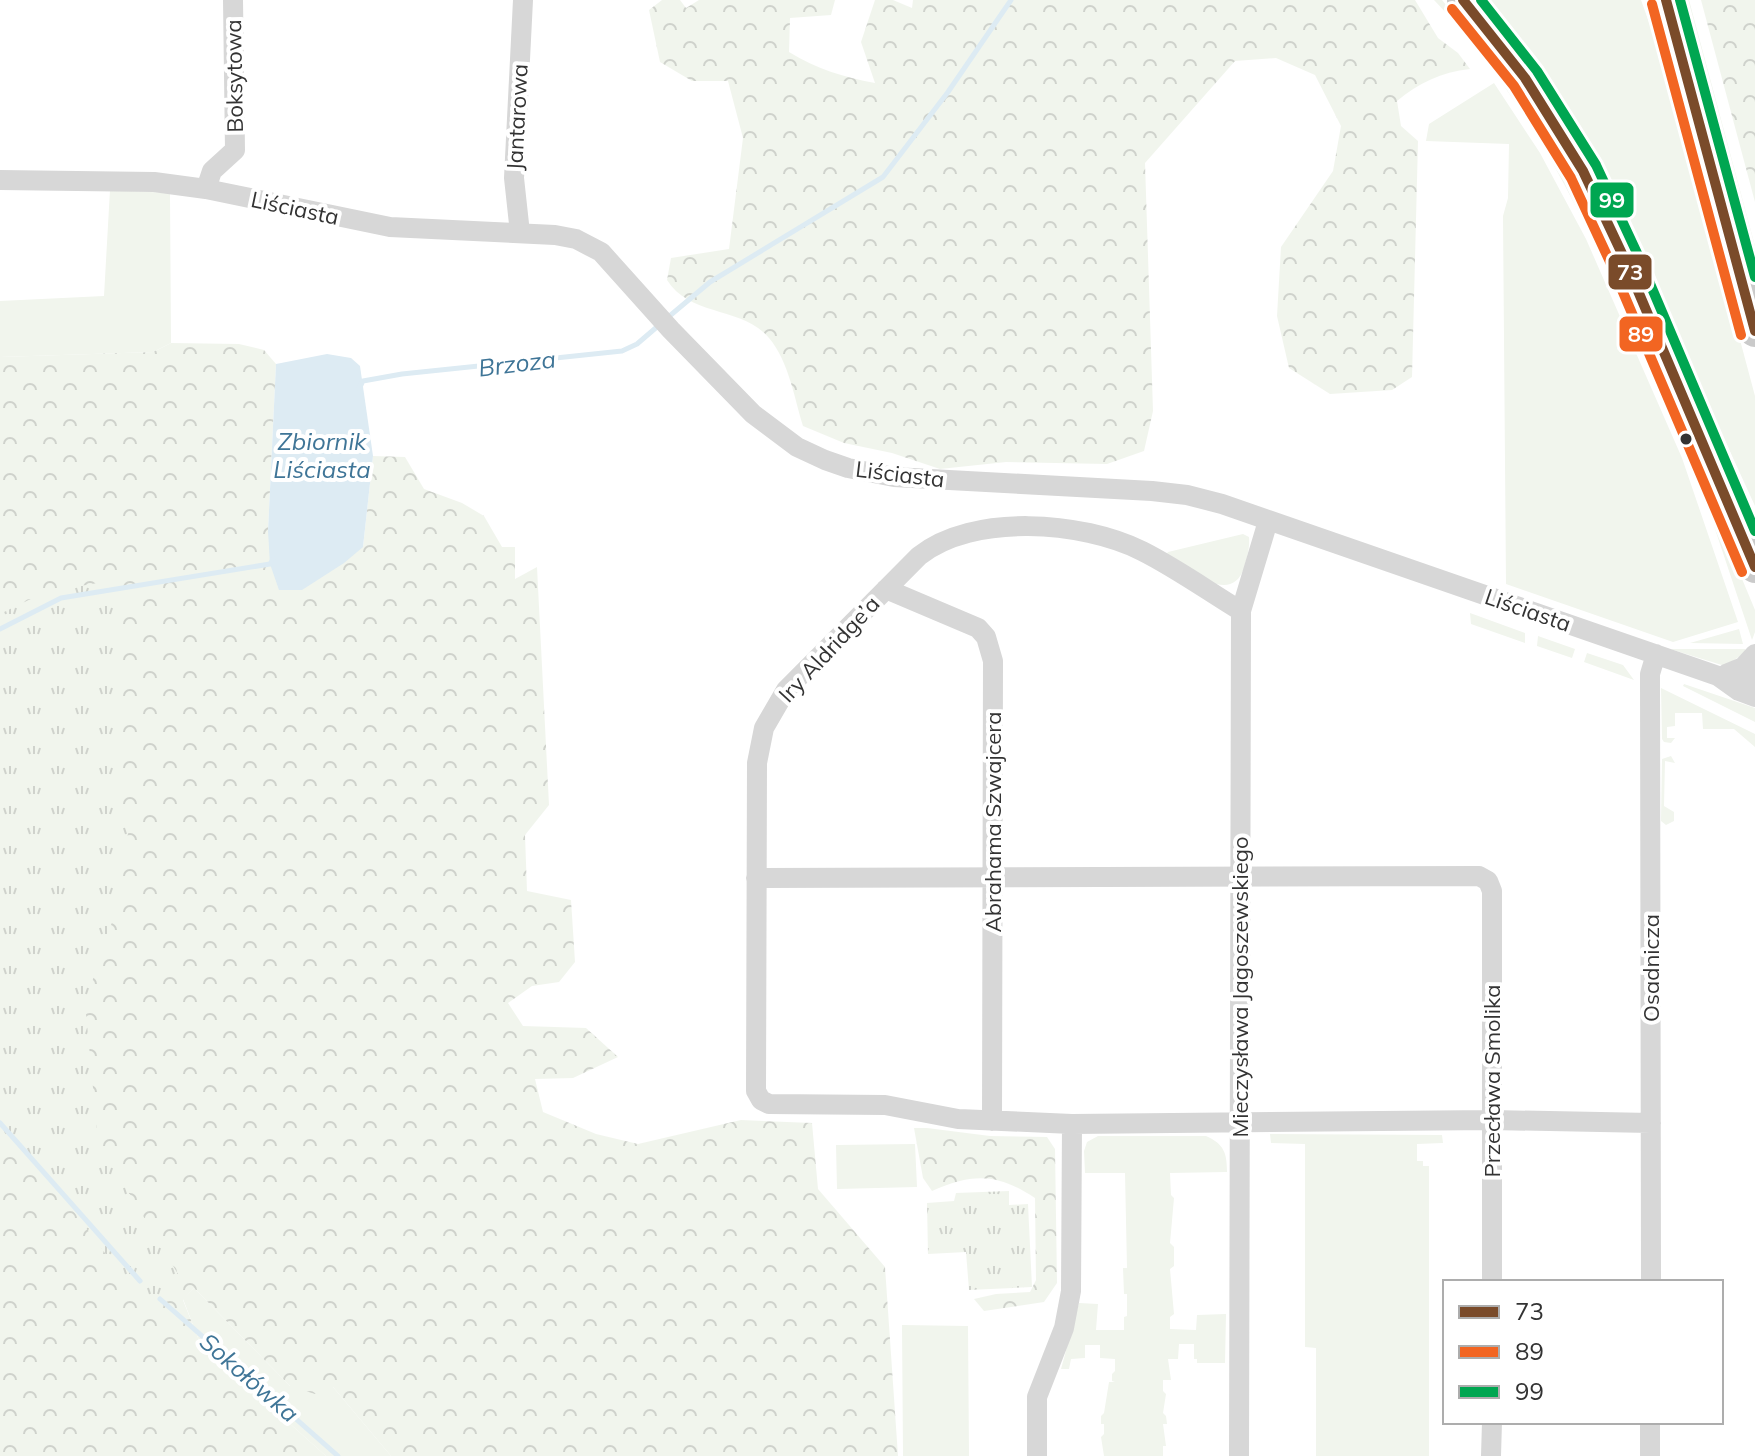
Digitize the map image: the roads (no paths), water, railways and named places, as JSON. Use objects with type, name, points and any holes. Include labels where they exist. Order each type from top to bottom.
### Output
[{"type":"main road","points":[[1463,0],[1525,78],[1583,171],[1624,258],[1755,567]]},
{"type":"main road","points":[[1666,0],[1755,331]]},
{"type":"street","name":"Boksytowa","points":[[206,189],[212,171],[235,150],[233,0]]},
{"type":"street","name":"Jantarowa","points":[[520,233],[514,178],[523,0]]},
{"type":"street","name":"Liściasta","points":[[0,180],[154,182],[206,189],[390,227],[566,237],[601,252],[671,330],[753,414],[781,437],[848,468],[894,477],[1166,492],[1222,504],[1718,676],[1739,691],[1755,697]]},
{"type":"street","name":"Mieczysława Jagoszewskiego","points":[[1239,1456],[1241,611],[1268,521]]},
{"type":"street","name":"Iry Aldridge’a","points":[[992,1121],[958,1119],[885,1105],[769,1104],[761,1100],[756,1091],[757,763],[760,738],[768,717],[791,683],[886,589],[927,551],[959,534],[1019,527],[1057,528],[1102,536],[1144,551],[1241,611]]},
{"type":"street","name":"Abrahama Szwajcera","points":[[886,589],[978,628],[990,647],[993,661],[992,1121]]},
{"type":"street","name":"Osadnicza","points":[[1651,1280],[1650,674],[1656,654]]},
{"type":"street","points":[[1718,676],[1743,667],[1755,654]]},
{"type":"street","name":"Liściasta","points":[[1718,676],[1755,678]]},
{"type":"street","name":"Przecława Smolika","points":[[1241,877],[1479,876],[1488,881],[1492,891],[1492,1280]]},
{"type":"street","points":[[756,878],[1241,877]]},
{"type":"street","points":[[992,1121],[1072,1124],[1492,1120],[1651,1123]]},
{"type":"street","points":[[1037,1456],[1037,1397],[1064,1328],[1071,1291],[1072,1124]]},
{"type":"street","points":[[1491,1456],[1492,1424]]},
{"type":"street","points":[[1650,1424],[1650,1456]]},
{"type":"water","name":"Zbiornik Liściasta","points":[[327,354],[351,358],[360,366],[373,456],[363,547],[302,590],[279,590],[270,564],[268,531],[276,364]]},
{"type":"waterway","name":"Brzoza","points":[[666,319],[710,282],[883,177],[948,92],[1011,0]]},
{"type":"waterway","name":"Brzoza","points":[[359,389],[363,381],[402,374],[622,351],[637,344],[658,326]]},
{"type":"waterway","name":"Brzoza","points":[[0,629],[61,598],[270,564],[273,559]]},
{"type":"waterway","name":"Sokołówka","points":[[0,1123],[140,1281]]},
{"type":"waterway","name":"Sokołówka","points":[[160,1299],[338,1456]]}]
